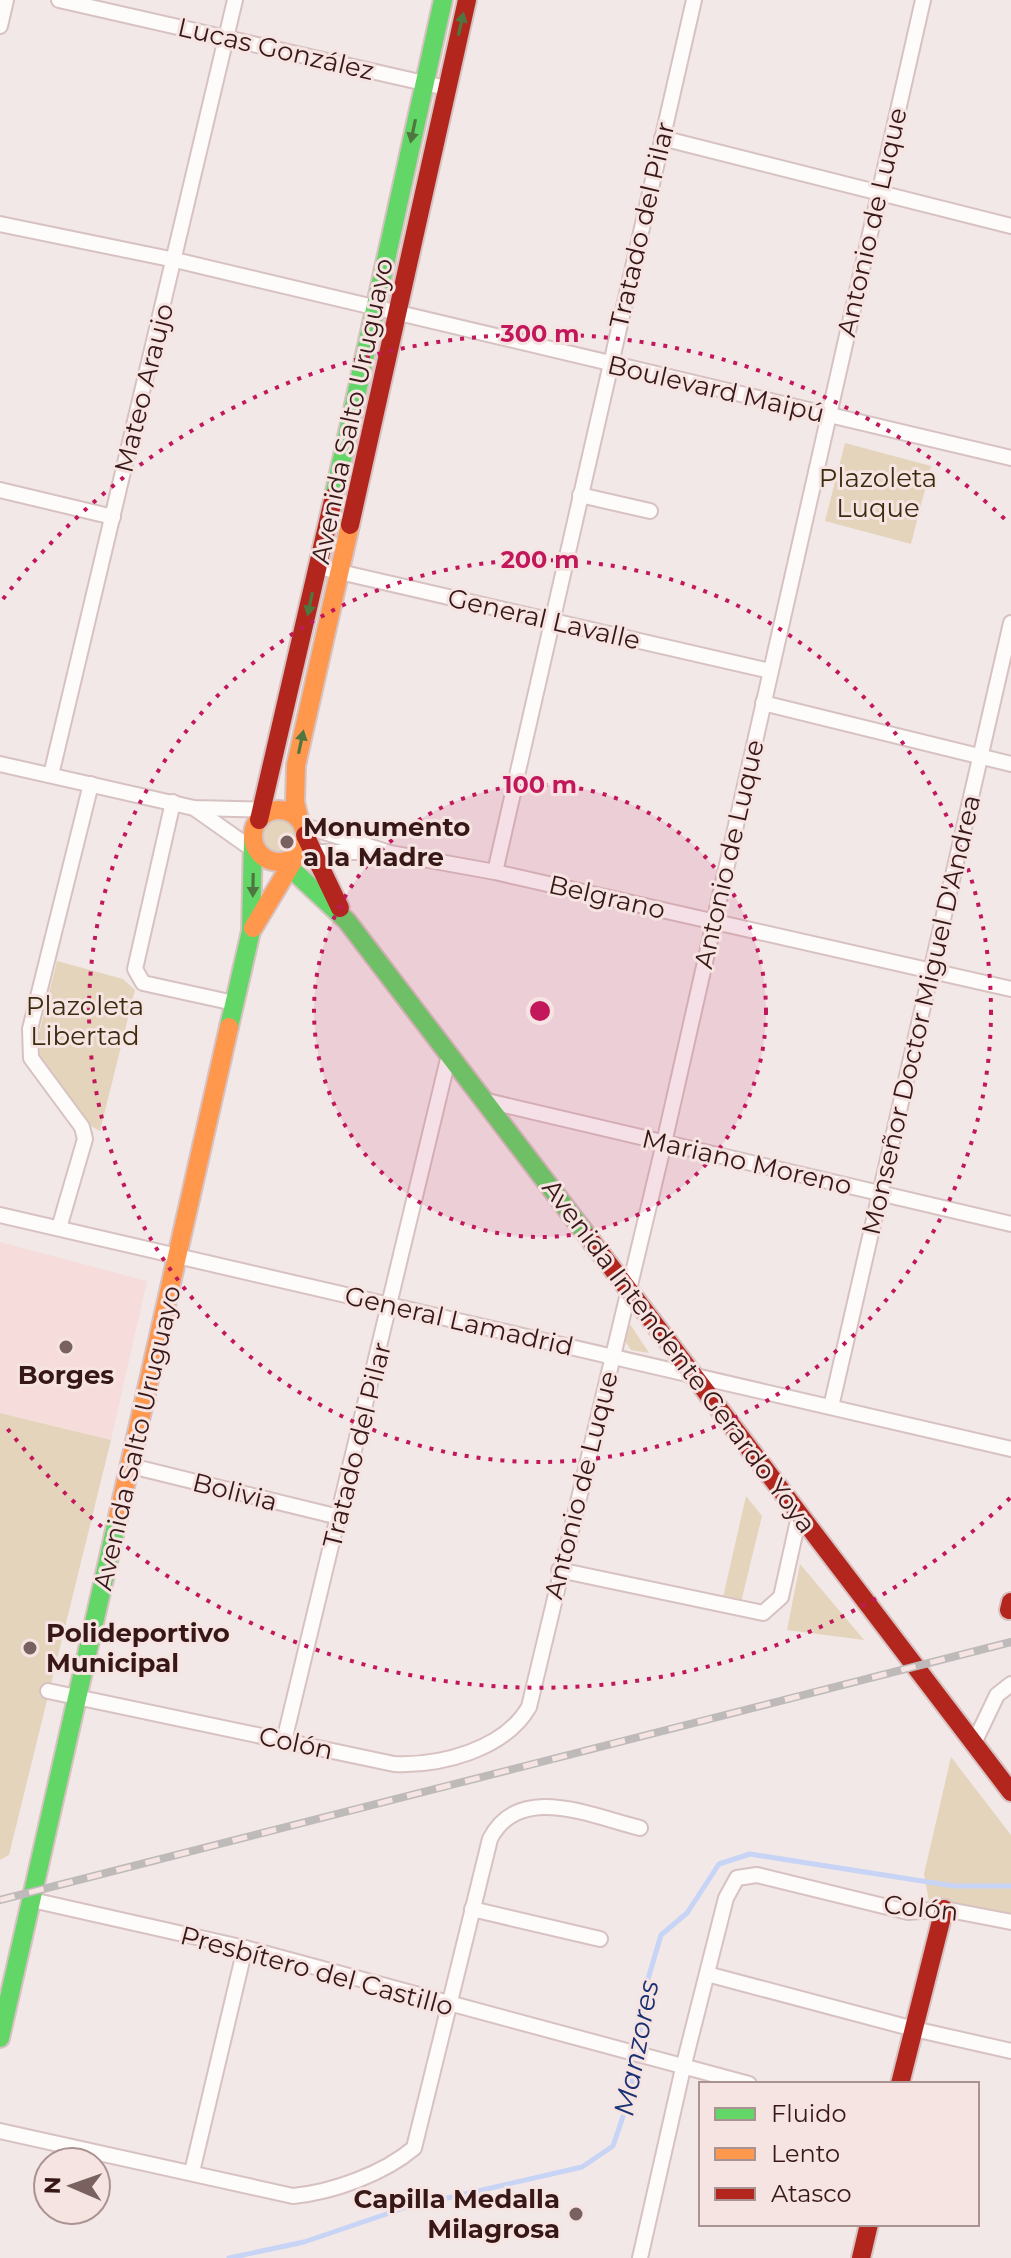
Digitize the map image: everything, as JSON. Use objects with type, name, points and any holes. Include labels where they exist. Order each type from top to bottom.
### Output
[{"type":"main road","name":"Avenida Salto Uruguayo","points":[[0,2038],[180,1255],[251,931],[256,848],[443,0]]},
{"type":"main road","name":"Avenida Salto Uruguayo","points":[[251,931],[299,846],[296,765],[467,0]]},
{"type":"main road","points":[[256,848],[299,846],[291,813],[265,813]]},
{"type":"main road","name":"Avenida Intendente Gerardo Yoya","points":[[299,846],[347,921],[1011,1792]]},
{"type":"main road","name":"Avenida Intendente Gerardo Yoya","points":[[299,846],[347,921]]},
{"type":"main road","points":[[901,2082],[944,1909]]},
{"type":"main road","points":[[861,2258],[869,2226]]},
{"type":"street","points":[[0,26],[6,0]]},
{"type":"street","name":"Lucas González","points":[[59,0],[446,88]]},
{"type":"street","name":"Mateo Araujo","points":[[51,775],[235,0]]},
{"type":"street","name":"Tratado del Pilar","points":[[495,872],[694,0]]},
{"type":"street","name":"Antonio de Luque","points":[[529,1707],[559,1570],[664,1143],[923,0]]},
{"type":"street","points":[[662,138],[1011,226]]},
{"type":"street","name":"Boulevard Maipú","points":[[0,224],[175,260],[1011,458]]},
{"type":"street","points":[[0,490],[113,517]]},
{"type":"street","points":[[580,495],[650,511]]},
{"type":"street","name":"General Lavalle","points":[[318,567],[770,671]]},
{"type":"street","name":"Monseñor Doctor Miguel D'Andrea","points":[[831,1407],[1011,623]]},
{"type":"street","points":[[763,703],[1011,764]]},
{"type":"street","points":[[0,781],[2,764],[194,808],[265,813]]},
{"type":"street","points":[[59,1228],[85,1139],[82,1127],[31,1058],[30,1029],[91,784]]},
{"type":"street","points":[[173,802],[135,969],[143,983],[234,1003]]},
{"type":"street","points":[[194,808],[256,848]]},
{"type":"street","name":"Belgrano","points":[[299,846],[390,853]]},
{"type":"street","name":"Belgrano","points":[[299,846],[390,853],[495,872],[1011,989]]},
{"type":"street","name":"Tratado del Pilar","points":[[284,1741],[392,1305],[449,1055]]},
{"type":"street","name":"Mariano Moreno","points":[[483,1100],[1011,1224]]},
{"type":"street","name":"General Lamadrid","points":[[0,1215],[1011,1449]]},
{"type":"street","name":"Bolivia","points":[[131,1466],[339,1517]]},
{"type":"street","points":[[559,1570],[763,1613],[781,1597],[799,1516]]},
{"type":"street","points":[[974,1743],[997,1695],[1011,1684]]},
{"type":"street","name":"Colón","points":[[48,1691],[394,1764],[419,1765],[489,1745],[521,1720],[529,1707]]},
{"type":"street","points":[[0,2131],[293,2196],[305,2195],[398,2162],[414,2148],[490,1839],[500,1820],[513,1811],[540,1806],[640,1828]]},
{"type":"street","name":"Colón","points":[[707,1974],[726,1898],[737,1878],[757,1875],[908,1912],[944,1909],[1011,1922]]},
{"type":"street","name":"Presbítero del Castillo","points":[[32,1900],[245,1948],[683,2068]]},
{"type":"street","points":[[472,1909],[600,1939]]},
{"type":"street","points":[[192,2172],[245,1948]]},
{"type":"street","points":[[640,2258],[707,1974],[914,2029],[1011,2051]]},
{"type":"street","points":[[683,2068],[741,2082]]},
{"type":"shaded area","name":"Borges","points":[[0,1242],[147,1281],[111,1440],[0,1413]]},
{"type":"green space","name":"Plazoleta Luque","points":[[845,443],[931,466],[911,544],[825,521]]},
{"type":"green space","points":[[279,817],[292,822],[297,835],[292,848],[279,853],[266,848],[261,835],[266,822]]},
{"type":"green space","name":"Plazoleta Libertad","points":[[57,961],[123,979],[135,990],[100,1131],[87,1124],[34,1053]]},
{"type":"green space","points":[[630,1324],[649,1353],[631,1350],[625,1341]]},
{"type":"green space","name":"Polideportivo Municipal","points":[[0,1413],[111,1440],[9,1855],[0,1860]]},
{"type":"green space","points":[[746,1496],[762,1516],[740,1606],[722,1602]]},
{"type":"green space","points":[[800,1564],[864,1640],[787,1630]]},
{"type":"green space","points":[[951,1757],[1011,1835],[1011,1919],[929,1902],[924,1874]]},
{"type":"waterway","name":"Manzores","points":[[229,2258],[304,2242],[404,2208],[582,2167],[613,2146],[630,2096],[648,1979],[661,1935],[687,1913],[719,1864],[750,1854],[954,1886],[1011,1886]]},
{"type":"railway","points":[[0,1900],[1011,1642]]},
{"type":"traffic: fast","points":[[334,496],[443,0]]},
{"type":"traffic: fast","points":[[229,1027],[251,931],[253,839]]},
{"type":"traffic: fast","points":[[284,862],[347,921],[592,1242]]},
{"type":"traffic: fast","points":[[0,2038],[118,1517]]},
{"type":"traffic: slow","points":[[299,819],[295,802],[296,765],[350,525]]},
{"type":"traffic: slow","points":[[279,810],[297,818],[305,836],[297,854],[279,862],[261,854],[253,836],[261,818],[279,810]]},
{"type":"traffic: slow","points":[[253,928],[295,858]]},
{"type":"traffic: slow","points":[[118,1517],[229,1027]]},
{"type":"traffic: jam","points":[[350,525],[467,0]]},
{"type":"traffic: jam","points":[[259,820],[334,496]]},
{"type":"traffic: jam","points":[[305,835],[340,908]]},
{"type":"traffic: jam","points":[[592,1242],[1011,1792]]},
{"type":"traffic: jam","points":[[1009,1610],[1011,1602]]},
{"type":"traffic: jam","points":[[901,2082],[944,1909]]},
{"type":"traffic: jam","points":[[861,2258],[869,2226]]},
{"type":"place","name":"Monumento a la Madre","points":[[287,842]]},
{"type":"place","name":"Borges","points":[[66,1347]]},
{"type":"place","name":"Polideportivo Municipal","points":[[30,1648]]},
{"type":"place","name":"Capilla Medalla Milagrosa","points":[[576,2214]]}]
